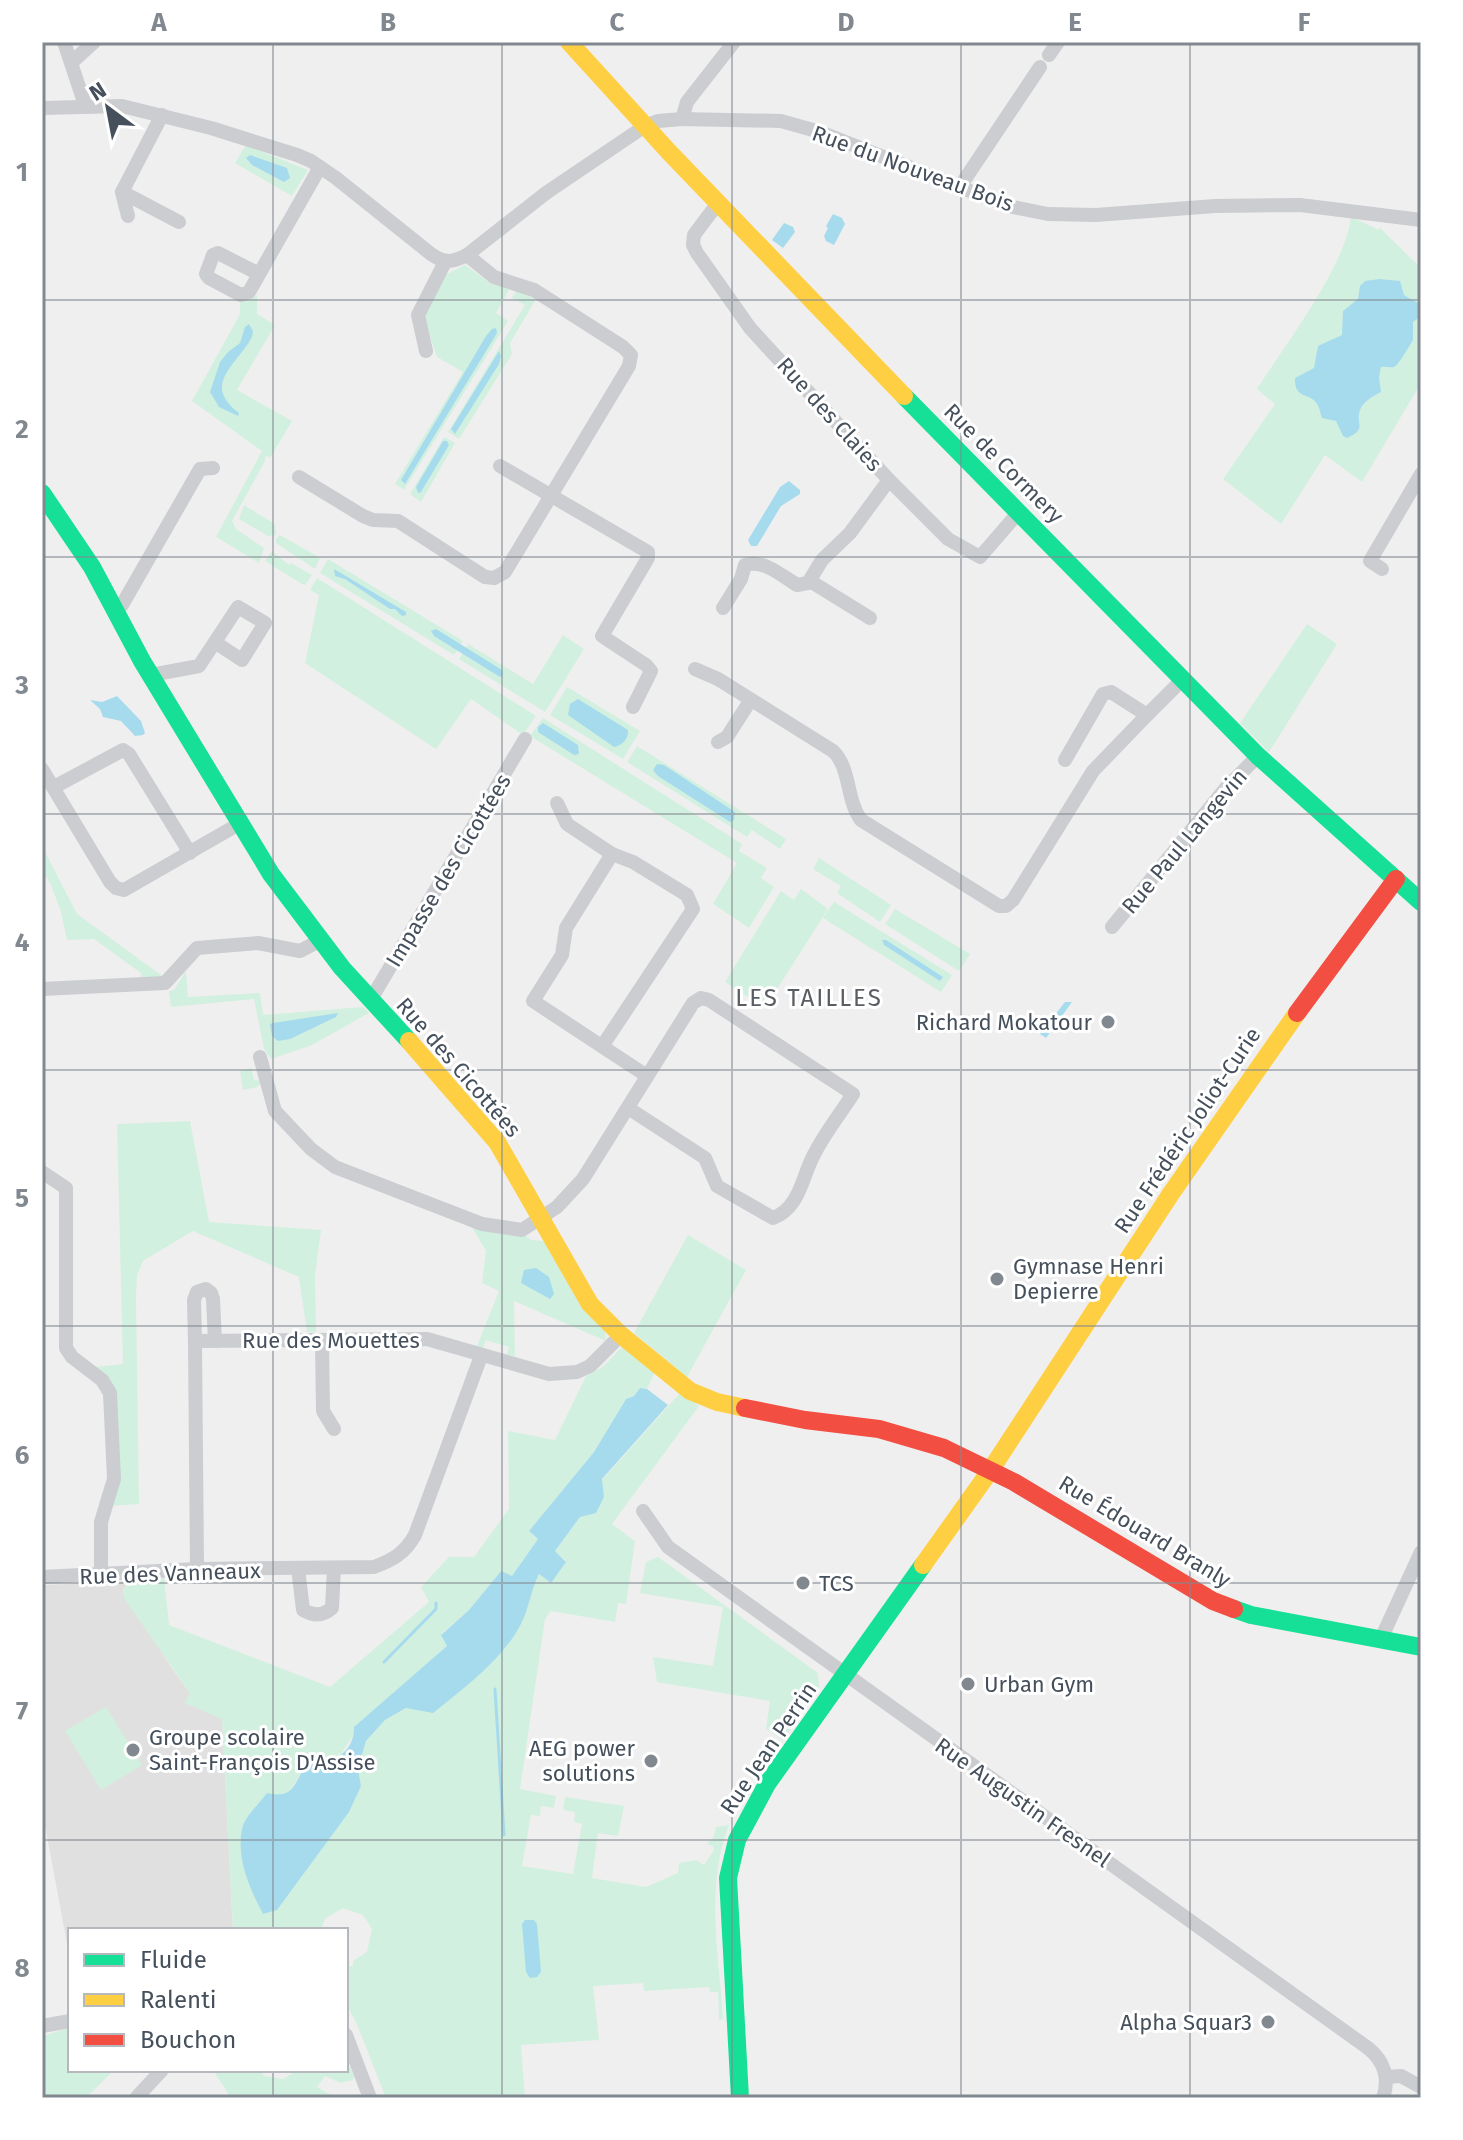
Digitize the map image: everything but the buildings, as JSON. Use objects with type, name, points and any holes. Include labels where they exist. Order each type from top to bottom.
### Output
[{"type":"street","points":[[64,42],[85,105]]},
{"type":"street","points":[[72,62],[94,42]]},
{"type":"street","name":"Rue de Cormery","points":[[569,42],[718,203],[1258,756],[1421,902]]},
{"type":"street","points":[[682,119],[687,102],[734,42]]},
{"type":"street","points":[[959,188],[1049,54]]},
{"type":"street","points":[[42,108],[122,106],[297,155],[320,167],[445,262],[467,255],[546,193],[645,126]]},
{"type":"street","points":[[128,216],[122,192],[162,115]]},
{"type":"street","name":"Rue du Nouveau Bois","points":[[645,126],[665,119],[781,121],[820,132],[1008,206],[1048,214],[1096,215],[1215,206],[1300,205],[1421,220]]},
{"type":"street","points":[[259,274],[320,167]]},
{"type":"street","points":[[122,192],[179,222]]},
{"type":"street","name":"Rue des Claies","points":[[718,203],[694,235],[693,245],[697,253],[750,328],[889,480],[944,535],[974,556],[984,555],[1019,512]]},
{"type":"street","points":[[299,477],[363,516],[373,520],[398,521],[489,578],[505,572],[629,366],[631,355],[534,290],[494,277],[467,255]]},
{"type":"street","points":[[426,351],[418,315],[445,262]]},
{"type":"street","points":[[500,466],[648,552],[648,558],[602,636],[651,671],[633,707]]},
{"type":"street","points":[[115,610],[122,605],[200,469],[213,468]]},
{"type":"street","points":[[1382,569],[1370,561],[1421,474]]},
{"type":"street","points":[[723,608],[741,579],[743,569],[749,564],[764,565],[797,585],[805,585],[822,560],[850,533],[889,480]]},
{"type":"street","name":"Rue des Cicottées","points":[[42,493],[92,567],[151,675],[278,885],[319,941],[370,1001],[474,1113],[516,1173],[578,1287],[604,1320],[690,1391],[704,1398],[805,1420],[908,1435],[944,1448],[990,1471]]},
{"type":"street","points":[[810,581],[870,618]]},
{"type":"street","points":[[151,675],[199,666],[216,643]]},
{"type":"street","points":[[695,669],[718,679],[838,755],[853,806],[866,824],[999,906],[1006,906],[1013,900],[1093,771],[1183,679]]},
{"type":"street","points":[[1065,760],[1107,691],[1147,715]]},
{"type":"street","points":[[718,742],[727,737],[750,701]]},
{"type":"street","name":"Impasse des Cicottées","points":[[370,1001],[525,739]]},
{"type":"street","points":[[54,787],[123,750],[129,754],[190,853]]},
{"type":"street","name":"Rue Paul Langevin","points":[[1112,927],[1226,788],[1258,756]]},
{"type":"street","points":[[42,769],[116,888],[124,890],[132,887],[239,824]]},
{"type":"street","points":[[557,803],[567,824],[612,854],[633,862],[687,895],[693,909],[603,1045]]},
{"type":"street","points":[[612,854],[566,928],[562,955],[533,1001],[647,1076]]},
{"type":"street","name":"Rue Frédéric Joliot-Curie","points":[[990,1471],[1170,1195],[1307,999],[1396,879]]},
{"type":"street","points":[[42,989],[165,983],[197,948],[258,943],[300,951],[319,941]]},
{"type":"street","points":[[260,1057],[275,1111],[311,1149],[335,1167],[482,1224],[522,1230],[557,1208],[583,1179],[693,1003],[701,998],[709,1000],[853,1094],[810,1163],[805,1181],[787,1210],[773,1218],[717,1186],[705,1158],[628,1108]]},
{"type":"street","points":[[42,1172],[66,1188],[66,1348],[72,1357],[102,1380],[110,1393],[114,1479],[101,1522],[101,1576]]},
{"type":"street","name":"Rue des Mouettes","points":[[197,1569],[194,1300],[197,1292],[203,1289],[209,1290],[213,1296],[215,1341]]},
{"type":"street","name":"Rue des Mouettes","points":[[195,1341],[427,1339],[549,1374],[565,1374],[590,1366],[621,1335]]},
{"type":"street","points":[[322,1341],[323,1411],[334,1429]]},
{"type":"street","name":"Rue des Vanneaux","points":[[42,1577],[197,1569],[374,1567],[389,1562],[408,1547],[427,1505],[481,1356]]},
{"type":"street","name":"Rue Édouard Branly","points":[[990,1471],[1014,1482],[1223,1605],[1251,1615],[1421,1647]]},
{"type":"street","name":"Rue Jean Perrin","points":[[740,2098],[728,1878],[732,1851],[744,1820],[990,1471]]},
{"type":"street","name":"Rue Augustin Fresnel","points":[[643,1511],[668,1547],[1368,2048],[1378,2056],[1386,2077]]},
{"type":"street","points":[[1380,1641],[1421,1552]]},
{"type":"street","points":[[298,1568],[303,1610],[317,1615],[327,1613],[332,1608],[334,1568]]},
{"type":"street","points":[[42,2026],[68,2021]]},
{"type":"street","points":[[348,2040],[370,2098]]},
{"type":"street","points":[[136,2098],[160,2072]]},
{"type":"street","points":[[1383,2098],[1386,2077],[1401,2076],[1421,2087]]},
{"type":"shaded area","name":"Groupe scolaire Saint-François D'Assise","points":[[130,1581],[123,1590],[171,1667],[190,1693],[222,1719],[233,1928],[68,1928],[68,1949],[42,1809],[42,1585]]},
{"type":"green space","points":[[246,145],[308,170],[292,196],[235,163]]},
{"type":"green space","points":[[1351,217],[1379,230],[1379,227],[1421,268],[1421,383],[1362,482],[1325,455],[1281,524],[1223,479],[1275,404],[1257,389],[1326,282],[1338,259]]},
{"type":"green space","points":[[465,265],[491,284],[510,288],[496,313],[508,321],[404,490],[395,484],[463,372],[437,357],[423,316],[443,276]]},
{"type":"green space","points":[[517,290],[536,299],[510,343],[512,354],[459,439],[448,432],[525,305],[512,298]]},
{"type":"green space","points":[[257,296],[257,314],[275,325],[237,390],[292,421],[270,458],[266,455],[232,521],[236,529],[264,548],[259,563],[216,537],[262,451],[192,401],[240,314],[240,300]]},
{"type":"green space","points":[[444,437],[455,443],[421,502],[410,494]]},
{"type":"green space","points":[[244,505],[275,524],[276,535],[268,536],[239,519]]},
{"type":"green space","points":[[280,535],[320,558],[315,569],[276,543]]},
{"type":"green space","points":[[272,551],[289,565],[291,563],[312,575],[305,585],[265,561]]},
{"type":"green space","points":[[328,559],[463,641],[454,655],[320,573]]},
{"type":"green space","points":[[317,578],[536,716],[523,735],[471,699],[436,749],[305,663],[319,595],[310,590]]},
{"type":"green space","points":[[1307,624],[1337,644],[1269,752],[1240,723]]},
{"type":"green space","points":[[563,635],[584,649],[545,712],[459,659],[468,644],[533,684]]},
{"type":"green space","points":[[567,687],[640,731],[623,759],[550,715]]},
{"type":"green space","points":[[543,718],[742,844],[739,851],[767,868],[761,878],[774,887],[749,928],[713,904],[737,863],[530,736]]},
{"type":"green space","points":[[637,746],[786,839],[780,849],[752,830],[747,837],[627,762]]},
{"type":"green space","points":[[42,846],[77,914],[165,978],[141,979],[141,973],[94,939],[67,940],[61,912],[42,870]]},
{"type":"green space","points":[[819,858],[891,905],[880,922],[837,893],[841,886],[813,869]]},
{"type":"green space","points":[[801,889],[828,909],[765,1008],[725,982],[781,891],[794,900]]},
{"type":"green space","points":[[834,902],[952,975],[941,992],[823,918]]},
{"type":"green space","points":[[895,909],[970,954],[959,971],[885,924]]},
{"type":"green space","points":[[186,971],[188,997],[260,993],[263,1015],[363,1007],[369,1013],[312,1045],[271,1059],[264,1049],[254,999],[171,1007],[169,991],[174,990]]},
{"type":"green space","points":[[251,1068],[254,1080],[263,1081],[257,1087],[243,1090],[240,1071]]},
{"type":"green space","points":[[190,1121],[209,1222],[321,1230],[315,1276],[316,1332],[307,1332],[299,1277],[193,1231],[143,1261],[137,1275],[136,1298],[139,1504],[110,1506],[112,1385],[95,1367],[123,1364],[117,1124]]},
{"type":"green space","points":[[470,1224],[523,1233],[531,1240],[544,1241],[605,1330],[606,1341],[514,1301],[515,1356],[507,1355],[509,1347],[486,1340],[483,1348],[477,1346],[499,1291],[482,1283],[486,1251]]},
{"type":"green space","points":[[688,1235],[746,1270],[687,1377],[634,1333]]},
{"type":"green space","points":[[622,1347],[655,1372],[647,1389],[640,1388],[634,1396],[626,1399],[594,1452],[529,1531],[538,1539],[512,1577],[501,1571],[469,1610],[441,1634],[447,1646],[355,1733],[341,1754],[329,1759],[314,1759],[306,1765],[289,1792],[280,1796],[263,1914],[277,1910],[361,1786],[358,1768],[366,1741],[385,1720],[407,1708],[433,1712],[522,1622],[539,1574],[566,1561],[555,1551],[580,1517],[604,1497],[602,1480],[681,1392],[699,1406],[612,1524],[635,1541],[626,1604],[618,1603],[615,1622],[551,1611],[545,1619],[520,1789],[556,1796],[554,1808],[541,1806],[540,1816],[531,1815],[522,1866],[573,1874],[582,1824],[574,1822],[575,1812],[563,1810],[565,1797],[624,1806],[618,1836],[598,1833],[592,1878],[646,1887],[678,1873],[679,1863],[696,1860],[704,1865],[714,1850],[707,1844],[713,1838],[716,1827],[729,1825],[717,1872],[716,1896],[723,2019],[719,2020],[718,1992],[710,1992],[709,1987],[644,1991],[643,1983],[593,1986],[599,2040],[521,2045],[525,2098],[386,2098],[348,2008],[348,1966],[353,1966],[353,1961],[367,1952],[372,1929],[363,1915],[343,1908],[325,1919],[322,1928],[233,1928],[222,1719],[185,1703],[190,1693],[124,1598],[123,1591],[130,1581],[164,1578],[169,1625],[330,1687],[429,1602],[421,1587],[449,1557],[474,1557],[509,1509],[508,1431],[555,1440],[586,1376],[604,1366]]},
{"type":"green space","points":[[658,1557],[818,1673],[819,1689],[783,1740],[766,1729],[770,1701],[657,1682],[653,1657],[713,1666],[723,1607],[640,1593],[646,1562]]},
{"type":"green space","points":[[106,1707],[142,1765],[101,1790],[65,1731]]},
{"type":"green space","points":[[68,2029],[68,2072],[112,2072],[86,2098],[42,2098],[42,2036]]},
{"type":"green space","points":[[348,2062],[353,2080],[340,2083],[325,2076],[317,2087],[337,2096],[359,2094],[362,2098],[231,2098],[214,2072],[261,2072],[264,2076],[283,2079],[295,2072],[348,2072]]},
{"type":"water","points":[[250,155],[287,168],[290,178],[284,182],[252,165],[246,158]]},
{"type":"water","points":[[833,214],[842,218],[845,224],[834,245],[824,236]]},
{"type":"water","points":[[784,223],[793,227],[795,232],[783,248],[772,240]]},
{"type":"water","points":[[1365,281],[1400,281],[1404,295],[1421,305],[1421,316],[1413,322],[1413,340],[1398,363],[1394,367],[1381,367],[1381,392],[1364,404],[1359,415],[1359,429],[1347,438],[1336,421],[1322,418],[1314,400],[1297,390],[1295,378],[1314,368],[1318,346],[1342,335],[1343,311],[1358,299],[1360,286]]},
{"type":"water","points":[[249,324],[252,337],[222,384],[228,403],[239,413],[238,416],[219,407],[210,392],[220,362],[240,343]]},
{"type":"water","points":[[496,328],[497,333],[405,484],[401,480],[486,336]]},
{"type":"water","points":[[499,351],[499,364],[455,434],[451,429]]},
{"type":"water","points":[[443,441],[449,445],[418,493],[416,487]]},
{"type":"water","points":[[789,481],[800,490],[800,494],[781,506],[757,546],[751,546],[748,540],[780,487]]},
{"type":"water","points":[[334,569],[406,612],[406,615],[402,616],[345,579],[335,576]]},
{"type":"water","points":[[436,629],[502,670],[503,675],[500,677],[434,636],[431,631]]},
{"type":"water","points":[[117,696],[141,721],[143,735],[135,736],[121,721],[103,717],[100,709],[90,700],[102,702]]},
{"type":"water","points":[[578,699],[628,730],[620,745],[614,747],[568,715],[570,704]]},
{"type":"water","points":[[543,723],[578,745],[579,754],[574,755],[538,732],[538,727]]},
{"type":"water","points":[[657,764],[664,765],[735,812],[734,820],[730,822],[658,776],[653,770]]},
{"type":"water","points":[[882,940],[943,977],[940,981],[884,945]]},
{"type":"water","points":[[1065,1002],[1072,1002],[1046,1038],[1040,1034]]},
{"type":"water","points":[[338,1013],[336,1017],[290,1039],[278,1041],[272,1036],[270,1024]]},
{"type":"water","points":[[536,1268],[549,1277],[554,1294],[550,1299],[521,1283],[524,1270]]},
{"type":"water","points":[[640,1388],[647,1389],[668,1405],[602,1479],[604,1497],[596,1513],[580,1517],[555,1551],[566,1562],[551,1583],[539,1574],[524,1616],[505,1649],[433,1713],[406,1708],[385,1720],[366,1741],[358,1768],[361,1786],[349,1812],[277,1910],[263,1914],[249,1884],[241,1851],[243,1824],[249,1815],[267,1793],[284,1794],[289,1791],[309,1762],[335,1758],[344,1752],[351,1743],[354,1727],[447,1646],[441,1635],[469,1610],[501,1571],[512,1576],[538,1539],[529,1531],[594,1452],[626,1399],[634,1396]]},
{"type":"water","points":[[525,1920],[534,1920],[537,1924],[541,1972],[537,1977],[530,1978],[526,1972],[522,1924]]},
{"type":"waterway","points":[[384,1662],[436,1609],[436,1603]]},
{"type":"waterway","points":[[495,1689],[504,1835]]},
{"type":"traffic: fast","points":[[904,396],[1258,756],[1421,902]]},
{"type":"traffic: fast","points":[[42,493],[92,567],[142,661],[271,874],[342,968],[409,1041]]},
{"type":"traffic: fast","points":[[740,2098],[728,1878],[737,1840],[767,1784],[923,1565]]},
{"type":"traffic: fast","points":[[1234,1609],[1251,1615],[1421,1647]]},
{"type":"traffic: slow","points":[[569,42],[669,152],[904,396]]},
{"type":"traffic: slow","points":[[923,1565],[990,1471],[1170,1195],[1297,1013]]},
{"type":"traffic: slow","points":[[409,1041],[497,1142],[590,1304],[621,1335],[690,1391],[717,1402],[745,1408]]},
{"type":"traffic: jam","points":[[1297,1013],[1396,879]]},
{"type":"traffic: jam","points":[[745,1408],[805,1420],[879,1429],[944,1448],[1014,1482],[1213,1601],[1234,1609]]},
{"type":"place","name":"Richard Mokatour","points":[[1108,1022]]},
{"type":"place","name":"Gymnase Henri Depierre","points":[[997,1279]]},
{"type":"place","name":"TCS","points":[[803,1583]]},
{"type":"place","name":"Urban Gym","points":[[968,1684]]},
{"type":"place","name":"Groupe scolaire Saint-François D'Assise","points":[[133,1750]]},
{"type":"place","name":"AEG power solutions","points":[[651,1761]]},
{"type":"place","name":"Alpha Squar3","points":[[1268,2022]]},
{"type":"district","name":"LES TAILLES","points":[[809,998]]}]
